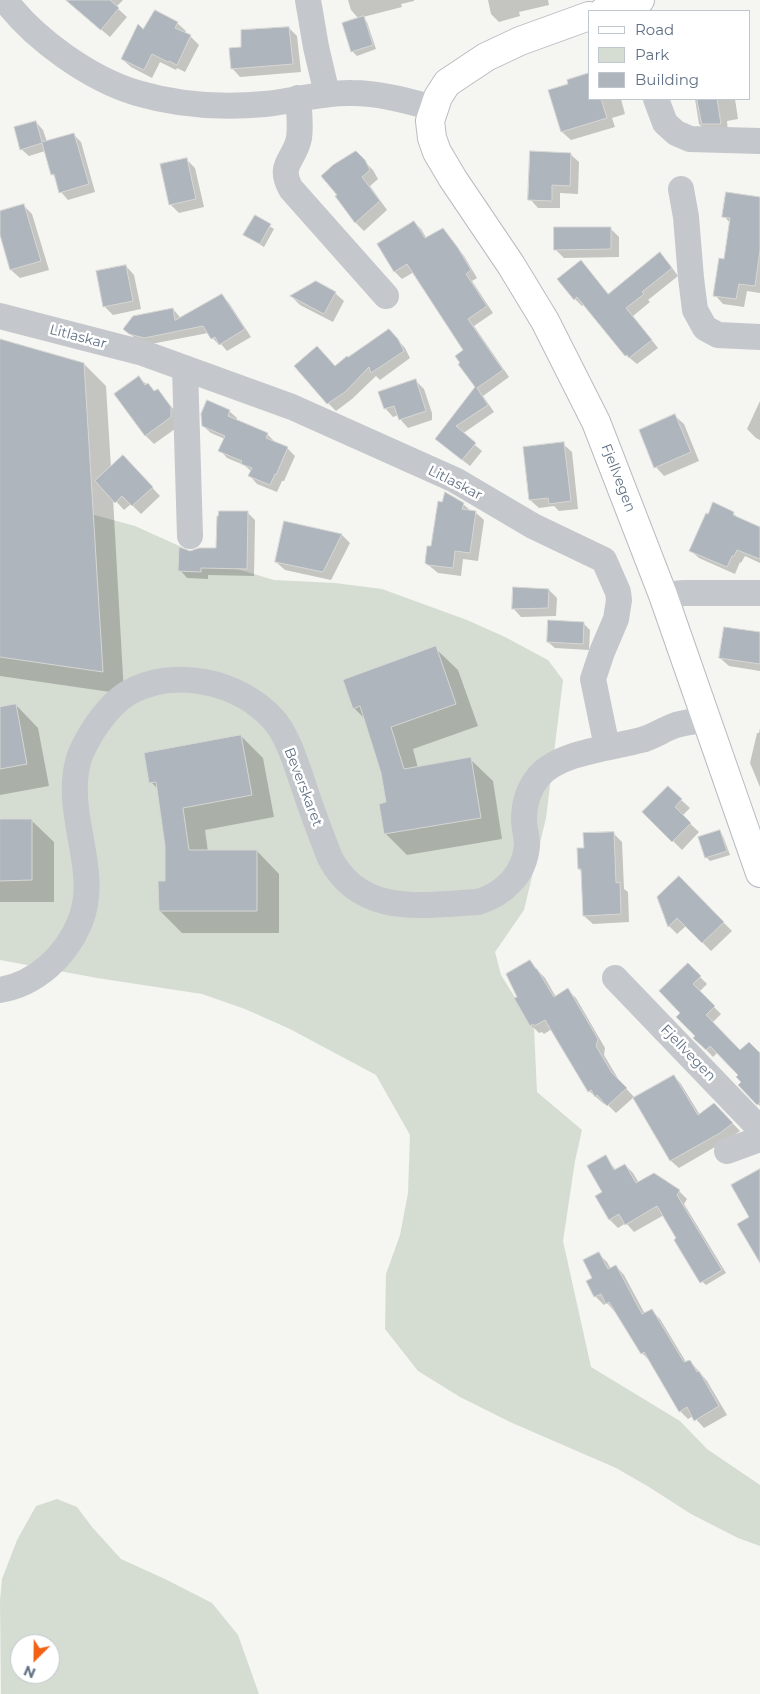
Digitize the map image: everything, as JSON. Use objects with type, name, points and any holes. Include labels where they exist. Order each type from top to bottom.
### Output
[{"type":"main road","points":[[609,10],[635,5]]},
{"type":"main road","points":[[434,108],[438,97],[447,83],[486,57],[520,40],[588,16]]},
{"type":"main road","name":"Fjellvegen","points":[[434,108],[430,121],[432,138],[438,152],[452,178],[511,265],[545,321],[596,422],[663,595],[760,873]]},
{"type":"street","points":[[5,0],[39,37],[68,58],[100,78],[136,93],[177,102],[220,105],[266,104],[298,98],[352,92],[434,108]]},
{"type":"street","points":[[308,0],[327,94]]},
{"type":"street","points":[[298,98],[300,133],[286,168],[285,179],[291,189],[386,296]]},
{"type":"street","points":[[656,100],[665,123],[676,133],[690,139],[760,141]]},
{"type":"street","points":[[681,189],[686,217],[690,278],[695,310],[705,328],[718,335],[760,337]]},
{"type":"street","name":"Litlaskar","points":[[0,316],[143,353],[292,407],[455,480],[533,526],[604,560],[618,592],[616,619],[595,670],[594,679],[607,748]]},
{"type":"street","points":[[185,368],[190,536]]},
{"type":"street","points":[[663,595],[684,593],[760,593]]},
{"type":"street","name":"Beverskaret","points":[[0,990],[24,983],[40,973],[54,962],[74,936],[81,920],[88,886],[76,810],[74,782],[78,761],[95,728],[113,705],[127,694],[148,685],[166,681],[205,681],[232,690],[255,702],[274,721],[292,752],[330,858],[341,877],[361,893],[376,900],[406,905],[478,902],[502,891],[514,878],[521,867],[525,855],[526,836],[524,819],[526,799],[532,785],[549,766],[561,760],[641,740],[675,726],[706,720]]},
{"type":"street","name":"Fjellvegen","points":[[616,978],[760,1129]]},
{"type":"street","points":[[727,1151],[760,1139]]},
{"type":"green space","points":[[0,508],[91,514],[135,526],[217,563],[274,580],[335,583],[382,589],[467,620],[505,637],[548,660],[563,680],[546,818],[524,910],[495,952],[501,975],[534,1028],[537,1092],[582,1130],[575,1161],[563,1241],[591,1367],[680,1421],[707,1449],[760,1485],[760,1546],[738,1538],[691,1514],[616,1468],[510,1422],[460,1397],[418,1371],[385,1329],[386,1274],[400,1235],[408,1193],[410,1135],[376,1075],[290,1029],[245,1009],[202,994],[97,978],[0,960]]},
{"type":"green space","points":[[57,1499],[77,1507],[121,1559],[212,1603],[238,1635],[259,1694],[1,1694],[0,1600],[2,1579],[17,1540],[36,1506]]},
{"type":"building","points":[[66,0],[110,0],[119,8],[101,30]]},
{"type":"building","points":[[155,10],[178,22],[175,28],[191,35],[177,65],[152,54],[144,70],[121,59],[138,24],[143,29]]},
{"type":"building","points":[[364,16],[373,45],[351,52],[342,23]]},
{"type":"building","points":[[289,27],[293,64],[231,69],[229,48],[241,47],[241,30]]},
{"type":"building","points":[[588,73],[588,100],[601,100],[607,118],[561,132],[548,90],[568,84],[567,80]]},
{"type":"building","points":[[697,100],[717,100],[721,124],[702,124]]},
{"type":"building","points":[[36,121],[42,142],[74,133],[89,184],[59,193],[54,174],[51,175],[42,143],[20,150],[14,127]]},
{"type":"building","points":[[356,151],[365,160],[370,170],[362,177],[380,201],[355,223],[335,196],[337,195],[321,176],[333,165]]},
{"type":"building","points":[[530,151],[571,153],[570,186],[552,185],[552,201],[528,200]]},
{"type":"building","points":[[187,158],[196,199],[169,205],[160,164]]},
{"type":"building","points":[[726,192],[760,197],[760,250],[755,286],[739,284],[736,299],[713,296],[719,258],[724,259],[730,218],[722,217]]},
{"type":"building","points":[[24,204],[41,261],[10,270],[0,235],[0,211]]},
{"type":"building","points":[[255,215],[271,224],[260,244],[243,235]]},
{"type":"building","points":[[414,221],[425,238],[443,228],[458,248],[471,270],[466,274],[487,306],[468,319],[503,370],[477,388],[488,405],[456,426],[476,443],[462,460],[435,439],[475,387],[458,364],[460,363],[455,356],[463,350],[407,264],[394,272],[377,244]]},
{"type":"building","points":[[554,227],[611,227],[611,249],[554,250]]},
{"type":"building","points":[[660,252],[672,268],[642,292],[644,294],[626,308],[652,340],[629,358],[627,355],[625,356],[577,297],[574,300],[557,279],[581,260],[608,294]]},
{"type":"building","points":[[126,265],[133,301],[103,307],[96,271]]},
{"type":"building","points":[[316,281],[336,292],[324,314],[290,296]]},
{"type":"building","points":[[222,294],[245,329],[219,345],[215,337],[211,339],[203,326],[144,338],[129,334],[123,329],[133,316],[173,308],[175,320]]},
{"type":"building","points":[[389,329],[398,339],[404,351],[371,373],[369,367],[345,392],[327,404],[294,366],[317,346],[335,366]]},
{"type":"building","points":[[0,339],[84,363],[103,672],[0,657]]},
{"type":"building","points":[[139,376],[145,385],[148,383],[154,391],[158,389],[171,407],[171,417],[145,436],[114,394]]},
{"type":"building","points":[[416,379],[426,411],[399,420],[394,406],[384,409],[378,392]]},
{"type":"building","points":[[207,400],[230,410],[228,416],[268,433],[266,438],[288,447],[270,485],[248,476],[252,468],[241,464],[242,461],[218,451],[225,436],[202,426],[201,414]]},
{"type":"building","points":[[675,414],[691,452],[654,468],[639,430]]},
{"type":"building","points":[[564,442],[571,501],[549,504],[548,498],[529,500],[523,447]]},
{"type":"building","points":[[123,455],[153,487],[132,506],[122,496],[115,503],[95,481]]},
{"type":"building","points":[[445,492],[464,503],[462,509],[476,511],[470,553],[455,551],[453,568],[425,563],[427,546],[431,546],[438,501],[442,502]]},
{"type":"building","points":[[713,502],[734,512],[733,515],[760,527],[760,559],[737,550],[727,567],[689,551]]},
{"type":"building","points":[[219,511],[248,511],[247,569],[201,568],[201,572],[178,571],[179,547],[190,551],[199,548],[216,548],[217,516]]},
{"type":"building","points":[[284,521],[342,534],[323,572],[275,562]]},
{"type":"building","points":[[513,587],[549,589],[548,608],[512,609]]},
{"type":"building","points":[[548,620],[584,622],[583,644],[547,642]]},
{"type":"building","points":[[724,627],[760,632],[760,664],[719,658]]},
{"type":"building","points":[[436,646],[456,704],[391,727],[404,769],[471,757],[481,818],[384,834],[379,804],[386,802],[381,773],[360,706],[353,709],[343,680]]},
{"type":"building","points":[[16,704],[27,764],[0,769],[0,707]]},
{"type":"building","points":[[241,735],[252,795],[183,808],[189,850],[257,850],[257,911],[159,911],[158,881],[165,881],[165,846],[156,782],[149,783],[144,753]]},
{"type":"building","points":[[668,786],[682,799],[675,807],[691,823],[672,842],[642,812]]},
{"type":"building","points":[[0,819],[32,819],[32,880],[0,881]]},
{"type":"building","points":[[720,830],[727,851],[705,858],[698,837]]},
{"type":"building","points":[[614,832],[616,883],[620,882],[621,914],[583,916],[581,869],[578,869],[577,848],[584,848],[583,833]]},
{"type":"building","points":[[679,876],[724,922],[702,943],[677,918],[668,927],[657,897]]},
{"type":"building","points":[[530,960],[554,997],[568,988],[598,1039],[596,1046],[612,1073],[627,1088],[607,1106],[597,1095],[595,1097],[591,1090],[588,1092],[545,1020],[530,1026],[514,998],[517,997],[506,974]]},
{"type":"building","points":[[688,963],[701,976],[693,984],[715,1006],[706,1015],[740,1050],[749,1042],[760,1053],[760,1103],[757,1105],[738,1085],[741,1082],[736,1077],[738,1075],[710,1046],[706,1050],[693,1038],[695,1036],[676,1017],[680,1013],[659,991]]},
{"type":"building","points":[[674,1075],[698,1115],[714,1103],[733,1123],[720,1133],[670,1161],[633,1098]]},
{"type":"building","points":[[606,1155],[614,1170],[625,1164],[636,1183],[654,1173],[680,1190],[677,1195],[722,1270],[700,1283],[674,1240],[676,1238],[657,1206],[625,1225],[619,1214],[609,1220],[595,1196],[602,1192],[587,1166]]},
{"type":"building","points":[[760,1169],[760,1263],[737,1224],[749,1217],[731,1185]]},
{"type":"building","points":[[599,1252],[608,1269],[616,1265],[642,1314],[652,1309],[684,1362],[690,1360],[697,1372],[699,1371],[719,1406],[694,1421],[687,1407],[679,1412],[644,1352],[641,1354],[609,1302],[606,1304],[601,1294],[594,1297],[586,1281],[592,1278],[583,1260]]}]
